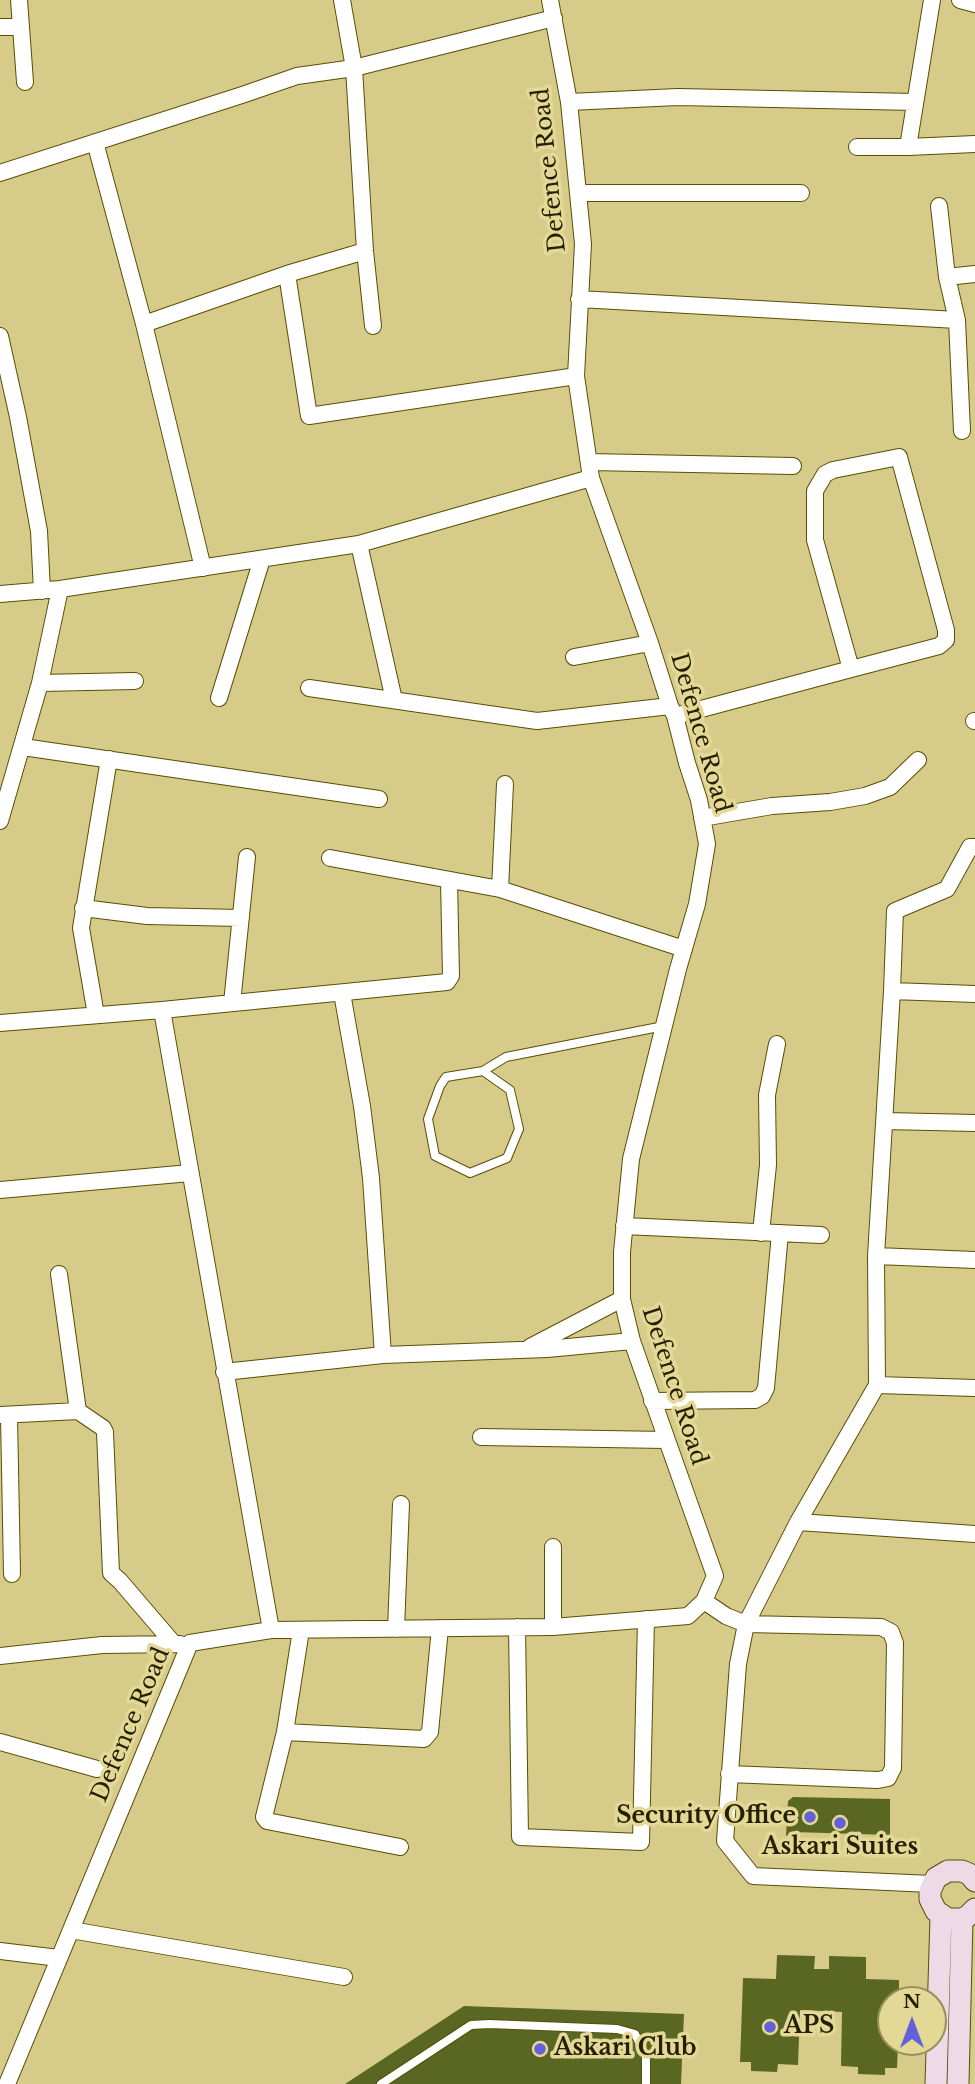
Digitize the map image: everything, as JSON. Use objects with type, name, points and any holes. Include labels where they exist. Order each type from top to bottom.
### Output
[{"type":"street","points":[[19,0],[25,82]]},
{"type":"street","points":[[342,0],[354,68],[365,251],[373,326]]},
{"type":"street","name":"Defence Road","points":[[7,2084],[71,1930],[182,1644],[271,1630],[553,1627],[688,1616],[704,1601],[715,1576],[652,1401],[632,1341],[622,1299],[622,1252],[631,1159],[697,904],[707,844],[673,711],[590,470],[576,376],[583,244],[579,193],[569,102],[550,0]]},
{"type":"street","points":[[908,148],[932,0]]},
{"type":"street","points":[[960,0],[975,4]]},
{"type":"street","points":[[0,173],[297,76],[354,68],[554,18]]},
{"type":"street","points":[[0,27],[21,27]]},
{"type":"street","points":[[569,102],[678,97],[915,102]]},
{"type":"street","points":[[95,142],[144,324],[203,568]]},
{"type":"street","points":[[857,147],[908,148],[975,144]]},
{"type":"street","points":[[579,193],[801,193]]},
{"type":"street","points":[[939,206],[947,277],[957,320],[962,431]]},
{"type":"street","points":[[144,324],[287,274],[365,251]]},
{"type":"street","points":[[287,274],[309,416],[576,376]]},
{"type":"street","points":[[947,277],[975,274]]},
{"type":"street","points":[[579,299],[957,320]]},
{"type":"street","points":[[0,336],[39,531],[42,591]]},
{"type":"street","points":[[309,688],[537,720],[673,711],[851,670],[939,646],[946,640],[946,630],[899,457],[833,470],[825,474],[815,491],[815,540],[851,670]]},
{"type":"street","points":[[0,594],[60,589],[359,544],[590,470],[793,466]]},
{"type":"street","points":[[359,544],[394,700]]},
{"type":"street","points":[[219,698],[262,559]]},
{"type":"street","points":[[0,821],[40,683],[60,589]]},
{"type":"street","points":[[574,657],[650,643]]},
{"type":"street","points":[[40,683],[135,681]]},
{"type":"street","points":[[23,747],[379,799]]},
{"type":"street","points":[[96,1015],[80,928],[110,759]]},
{"type":"street","points":[[702,818],[772,806],[830,802],[865,796],[890,787],[918,760]]},
{"type":"street","points":[[500,889],[505,784]]},
{"type":"street","points":[[932,1884],[754,1876],[725,1841],[738,1664],[746,1624],[797,1522],[877,1385],[876,1256],[895,911],[947,889],[972,847]]},
{"type":"street","points":[[232,1003],[247,857]]},
{"type":"street","points":[[330,858],[500,889],[684,949]]},
{"type":"street","points":[[0,1023],[447,982],[451,976],[449,880]]},
{"type":"street","points":[[83,908],[147,916],[241,918]]},
{"type":"street","points":[[892,991],[975,993]]},
{"type":"street","points":[[342,993],[367,1142],[383,1355]]},
{"type":"street","points":[[162,1010],[271,1630]]},
{"type":"street","points":[[761,1233],[768,1165],[766,1095],[777,1044]]},
{"type":"street","points":[[885,1121],[975,1123]]},
{"type":"street","points":[[0,1190],[190,1172]]},
{"type":"street","points":[[624,1226],[821,1235]]},
{"type":"street","points":[[652,1401],[754,1400],[762,1396],[766,1388],[780,1233]]},
{"type":"street","points":[[876,1256],[975,1260]]},
{"type":"street","points":[[59,1274],[78,1411]]},
{"type":"street","points":[[524,1350],[622,1299]]},
{"type":"street","points":[[225,1372],[383,1355],[524,1350],[632,1341]]},
{"type":"street","points":[[877,1385],[975,1388]]},
{"type":"street","points":[[12,1574],[4,1415],[78,1411],[105,1432],[111,1573],[182,1644]]},
{"type":"street","points":[[481,1437],[666,1440]]},
{"type":"street","points":[[396,1629],[401,1504]]},
{"type":"street","points":[[797,1522],[975,1534]]},
{"type":"street","points":[[553,1546],[553,1627]]},
{"type":"street","points":[[704,1601],[726,1616],[746,1624],[881,1627],[891,1632],[895,1643],[893,1768],[888,1778],[878,1780],[729,1774]]},
{"type":"street","points":[[517,1627],[520,1837],[641,1842],[646,1619]]},
{"type":"street","points":[[285,1732],[424,1739],[430,1732],[440,1628]]},
{"type":"street","points":[[300,1630],[285,1732],[264,1818],[267,1821],[400,1847]]},
{"type":"street","points":[[0,1656],[102,1645],[182,1644]]},
{"type":"street","points":[[0,1742],[97,1769]]},
{"type":"street","points":[[965,1913],[936,1911],[930,1899],[932,1884],[948,1871],[955,1870],[973,1877]]},
{"type":"street","points":[[936,2084],[965,1913]]},
{"type":"street","points":[[958,2084],[965,1913]]},
{"type":"street","points":[[71,1930],[344,1978]]},
{"type":"street","points":[[0,1951],[59,1958]]},
{"type":"lane","points":[[483,1071],[510,1090],[519,1129],[507,1158],[470,1173],[435,1156],[428,1119],[446,1077],[483,1071],[506,1057],[664,1026]]},
{"type":"lane","points":[[381,2084],[471,2025],[489,2024],[617,2029],[635,2034],[646,2056],[646,2084]]},
{"type":"building","points":[[793,1797],[890,1799],[890,1835],[793,1832],[786,1836],[788,1801]]},
{"type":"building","name":"APS","points":[[777,1955],[815,1956],[814,1969],[829,1969],[829,1956],[866,1957],[866,1979],[899,1980],[899,1986],[877,1986],[877,2056],[897,2056],[897,2068],[885,2068],[885,2075],[858,2074],[858,2067],[841,2066],[842,2012],[800,2010],[798,2065],[778,2064],[777,2072],[751,2071],[751,2062],[740,2062],[743,1978],[776,1979]]},
{"type":"building","name":"Askari Club","points":[[464,2006],[684,2014],[681,2084],[345,2084]]},
{"type":"place","name":"Security Office","points":[[810,1817]]},
{"type":"place","name":"Askari Suites","points":[[840,1823]]},
{"type":"place","name":"APS","points":[[770,2027]]},
{"type":"place","name":"Askari Club","points":[[540,2049]]}]
